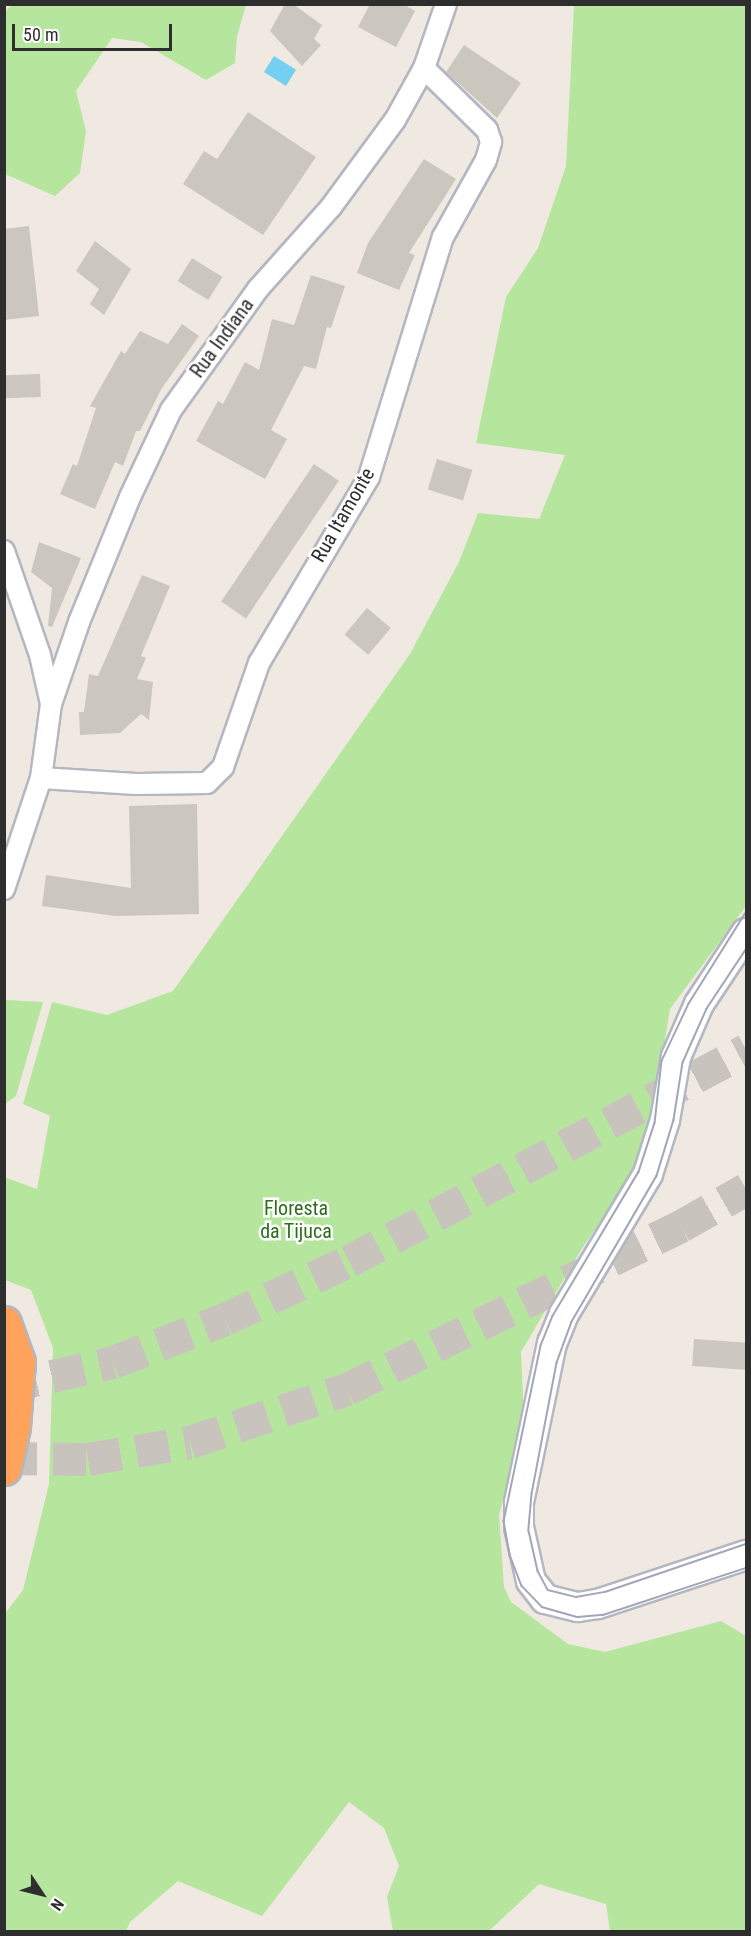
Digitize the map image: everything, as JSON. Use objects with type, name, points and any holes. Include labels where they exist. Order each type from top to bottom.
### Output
[{"type":"highway","points":[[4,1323],[18,1362],[13,1427],[4,1468]]},
{"type":"street","name":"Rua Indiana","points":[[51,704],[79,622],[129,498],[171,410],[258,289],[331,207],[395,120],[424,68],[446,4]]},
{"type":"street","name":"Rua Itamonte","points":[[42,778],[136,784],[207,783],[223,767],[259,663],[369,477],[443,237],[486,160],[491,142],[487,130],[424,68]]},
{"type":"street","points":[[4,550],[40,655],[51,704],[42,778],[4,889]]},
{"type":"street","points":[[747,933],[699,1004],[676,1057],[665,1120],[648,1174],[564,1314],[552,1343],[519,1503],[519,1527],[531,1581],[545,1599],[578,1607],[598,1604],[747,1555]]},
{"type":"green space","points":[[12,5],[246,5],[237,36],[235,63],[206,80],[141,42],[112,38],[76,91],[86,131],[80,173],[55,196],[5,174],[4,12]]},
{"type":"green space","name":"Floresta da Tijuca","points":[[574,5],[746,5],[746,906],[670,1009],[647,1152],[581,1250],[521,1352],[524,1420],[499,1515],[504,1587],[511,1602],[568,1644],[605,1652],[721,1621],[746,1636],[746,1931],[610,1931],[606,1904],[539,1884],[489,1931],[393,1931],[387,1897],[399,1866],[384,1828],[349,1802],[262,1916],[178,1881],[130,1922],[126,1931],[5,1931],[4,1615],[23,1590],[49,1484],[53,1348],[31,1290],[5,1280],[4,1177],[37,1189],[50,1116],[23,1104],[52,1002],[107,1015],[173,991],[410,654],[459,562],[478,513],[539,519],[565,455],[476,443],[506,297],[538,248],[566,166]]},
{"type":"green space","points":[[5,1000],[43,1002],[16,1096],[5,1104]]},
{"type":"water","points":[[274,56],[296,70],[286,86],[264,72]]},
{"type":"building","points":[[285,4],[293,4],[322,25],[314,39],[321,45],[302,66],[270,31]]},
{"type":"building","points":[[370,4],[403,4],[415,11],[396,47],[358,27]]},
{"type":"building","points":[[464,45],[521,83],[497,118],[446,72]]},
{"type":"building","points":[[248,112],[316,157],[263,235],[183,184],[204,151],[217,159]]},
{"type":"building","points":[[424,159],[456,179],[409,253],[415,255],[399,290],[357,273],[368,243]]},
{"type":"building","points":[[29,226],[39,316],[4,320],[4,229]]},
{"type":"building","points":[[95,241],[131,269],[104,315],[90,304],[99,289],[76,271]]},
{"type":"building","points":[[192,258],[223,277],[208,300],[178,281]]},
{"type":"building","points":[[311,275],[345,286],[331,328],[327,327],[316,369],[304,366],[271,430],[287,439],[265,479],[196,441],[218,401],[223,404],[245,362],[259,370],[272,319],[294,325]]},
{"type":"building","points":[[182,324],[199,336],[162,388],[140,431],[136,431],[123,466],[115,462],[95,509],[60,494],[73,464],[77,466],[96,408],[90,406],[121,351],[125,354],[140,331],[168,344]]},
{"type":"building","points":[[40,374],[41,397],[5,398],[4,375]]},
{"type":"building","points":[[437,459],[472,470],[463,500],[428,490]]},
{"type":"building","points":[[314,464],[339,481],[246,618],[221,602]]},
{"type":"building","points":[[39,542],[81,558],[52,627],[48,626],[52,588],[31,572]]},
{"type":"building","points":[[142,575],[170,586],[141,656],[146,658],[137,679],[153,682],[149,720],[141,714],[120,733],[80,735],[79,712],[84,712],[89,674],[98,676]]},
{"type":"building","points":[[367,608],[391,628],[368,655],[345,635]]},
{"type":"building","points":[[197,804],[199,914],[115,916],[42,906],[46,875],[131,888],[129,806]]},
{"type":"building","points":[[694,1339],[746,1343],[745,1370],[692,1366]]},
{"type":"tunnel","points":[[4,1387],[113,1362],[225,1319],[349,1261],[746,1050]]},
{"type":"tunnel","points":[[4,1458],[88,1459],[190,1442],[347,1389],[681,1226],[746,1189]]},
{"type":"tram line","points":[[746,913],[689,1004],[662,1061],[655,1123],[639,1172],[553,1316],[541,1346],[504,1521],[510,1555],[522,1586],[542,1607],[578,1617],[603,1615],[746,1568]]},
{"type":"tram line","points":[[746,950],[707,1009],[683,1063],[674,1120],[657,1176],[572,1322],[557,1363],[532,1494],[529,1531],[538,1571],[548,1590],[576,1597],[605,1592],[746,1544]]}]
